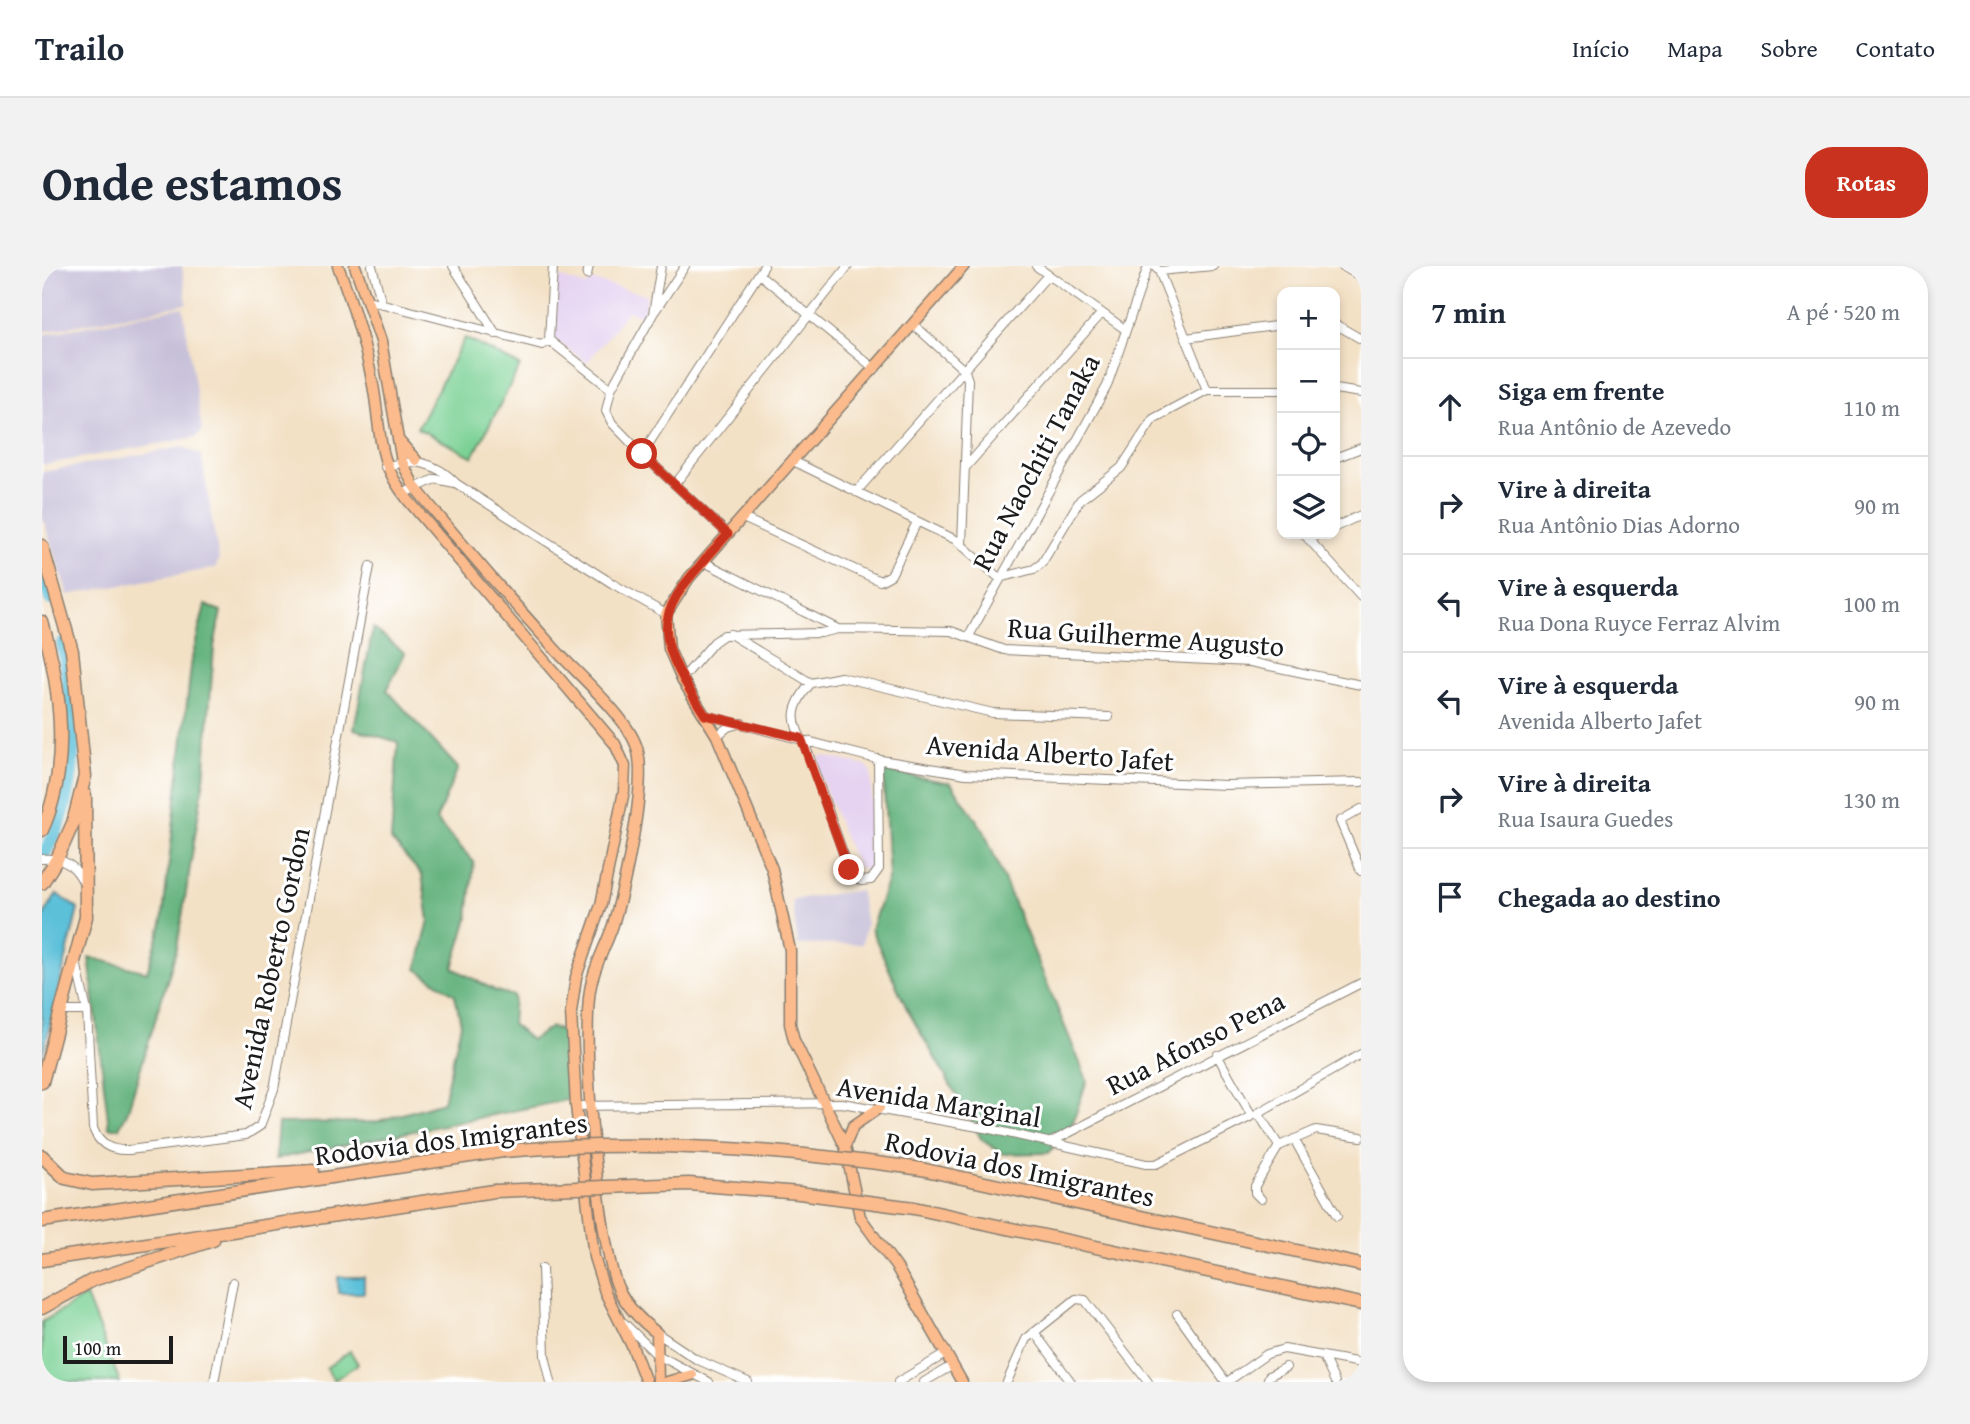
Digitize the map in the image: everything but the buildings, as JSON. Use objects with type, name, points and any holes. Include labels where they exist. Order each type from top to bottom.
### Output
[{"type":"highway","points":[[42,546],[72,651],[85,776],[88,894],[76,959],[43,1076]]},
{"type":"highway","points":[[42,625],[57,690],[59,723],[57,785],[42,830]]},
{"type":"highway","points":[[42,883],[73,823],[85,776]]},
{"type":"highway","points":[[42,811],[57,785]]},
{"type":"highway","name":"Rodovia dos Imigrantes","points":[[42,1221],[390,1166],[503,1151],[580,1145],[692,1146],[804,1153],[921,1170],[1361,1265]]},
{"type":"highway","points":[[42,1156],[65,1178],[92,1185],[390,1166]]},
{"type":"highway","name":"Rodovia dos Imigrantes","points":[[42,1260],[494,1191],[689,1184],[799,1193],[914,1208],[1361,1304]]},
{"type":"highway","points":[[42,1308],[93,1280],[254,1227]]},
{"type":"main road","points":[[338,266],[360,324],[373,386],[385,467],[402,494],[615,744],[625,766],[624,791],[601,905],[579,965],[571,1012],[576,1106],[594,1257],[602,1284],[646,1382]]},
{"type":"main road","points":[[355,266],[381,341],[402,462],[415,486],[545,639],[597,693],[634,739],[642,778],[620,897],[590,986],[587,1014],[592,1105],[605,1234],[612,1273],[628,1306],[656,1334],[658,1382]]},
{"type":"main road","points":[[962,1382],[897,1268],[856,1209],[845,1146],[794,1040],[790,1024],[787,926],[772,869],[717,736],[682,679],[669,649],[666,614],[673,600],[704,562],[964,266]]},
{"type":"main road","points":[[399,441],[420,461]]},
{"type":"main road","points":[[548,665],[559,665],[578,684],[597,693]]},
{"type":"main road","points":[[600,956],[592,956],[590,951],[602,919],[601,905]]},
{"type":"main road","points":[[579,965],[586,963],[591,968],[584,1004],[587,1014]]},
{"type":"main road","points":[[845,1146],[853,1126],[879,1108]]},
{"type":"main road","points":[[667,1382],[692,1375]]},
{"type":"street","points":[[372,266],[382,304]]},
{"type":"street","points":[[453,266],[496,334]]},
{"type":"street","points":[[653,314],[661,266]]},
{"type":"street","points":[[685,266],[653,314],[611,389],[607,404],[608,418],[642,454],[728,534]]},
{"type":"street","points":[[675,484],[848,266]]},
{"type":"street","points":[[947,285],[955,266]]},
{"type":"street","points":[[1036,266],[1126,330]]},
{"type":"street","name":"Rua Naochiti Tanaka","points":[[969,636],[1107,386],[1148,266]]},
{"type":"street","points":[[1207,390],[1156,269],[1213,266]]},
{"type":"street","points":[[1342,266],[1361,277]]},
{"type":"street","points":[[549,340],[550,267]]},
{"type":"street","points":[[642,454],[761,270],[875,369]]},
{"type":"street","points":[[856,492],[1048,275]]},
{"type":"street","points":[[368,300],[542,345],[549,340]]},
{"type":"street","points":[[965,468],[1102,313]]},
{"type":"street","points":[[913,324],[965,371],[968,389],[962,545]]},
{"type":"street","points":[[1186,338],[1277,326]]},
{"type":"street","points":[[1340,327],[1361,339]]},
{"type":"street","points":[[549,340],[611,389]]},
{"type":"street","points":[[793,461],[962,545],[999,578],[1034,569],[1042,563],[1080,500],[1121,468],[1153,419],[1207,390],[1277,390]]},
{"type":"street","points":[[1340,390],[1361,393]]},
{"type":"street","points":[[1340,456],[1361,448]]},
{"type":"street","points":[[385,467],[420,461],[443,469],[457,484],[613,584],[666,614]]},
{"type":"street","points":[[420,461],[427,482]]},
{"type":"street","points":[[402,494],[415,486],[441,479],[457,484]]},
{"type":"street","points":[[1340,525],[1361,515]]},
{"type":"street","points":[[743,518],[880,581],[891,575],[918,522]]},
{"type":"street","points":[[1309,539],[1361,597]]},
{"type":"street","points":[[704,562],[807,616],[838,629]]},
{"type":"street","name":"Avenida Roberto Gordon","points":[[76,959],[87,1011],[93,1128],[103,1144],[120,1151],[227,1138],[253,1131],[265,1119],[276,1078],[370,566]]},
{"type":"street","points":[[799,634],[807,616]]},
{"type":"street","points":[[682,679],[714,642],[730,634],[799,634],[838,629]]},
{"type":"street","name":"Rua Guilherme Augusto","points":[[838,629],[951,631],[1004,650],[1250,662],[1361,685]]},
{"type":"street","points":[[730,634],[811,683],[841,677],[993,713],[1109,718]]},
{"type":"street","points":[[811,683],[794,711],[795,731],[801,738],[849,870],[856,879],[865,881],[875,877],[879,869],[878,759]]},
{"type":"street","name":"Avenida Alberto Jafet","points":[[705,715],[878,759],[966,774],[1226,785],[1361,782]]},
{"type":"street","points":[[717,736],[742,723]]},
{"type":"street","points":[[1361,809],[1340,821],[1361,870]]},
{"type":"street","points":[[42,859],[55,859],[72,866],[88,894]]},
{"type":"street","name":"Rua Afonso Pena","points":[[1051,1142],[1361,983]]},
{"type":"street","points":[[62,1011],[87,1011]]},
{"type":"street","points":[[1255,1114],[1361,1054]]},
{"type":"street","points":[[1217,1055],[1279,1146]]},
{"type":"street","name":"Avenida Marginal","points":[[576,1106],[825,1104],[879,1108],[1146,1164],[1166,1158],[1255,1114]]},
{"type":"street","points":[[1261,1199],[1255,1193],[1255,1186],[1279,1146],[1326,1129],[1361,1137]]},
{"type":"street","points":[[1294,1139],[1337,1216]]},
{"type":"street","points":[[542,1268],[545,1356],[551,1382]]},
{"type":"street","points":[[214,1382],[233,1282]]},
{"type":"street","points":[[1007,1382],[1026,1339],[1070,1302],[1085,1300],[1148,1382]]},
{"type":"street","points":[[1177,1314],[1227,1382],[1239,1378],[1274,1350],[1294,1350],[1361,1363]]},
{"type":"street","points":[[617,1315],[656,1354],[709,1382]]},
{"type":"street","points":[[1034,1332],[1071,1382]]},
{"type":"street","points":[[656,1334],[696,1359],[748,1382]]},
{"type":"street","points":[[898,1382],[947,1353]]},
{"type":"street","points":[[1323,1356],[1335,1382]]},
{"type":"street","points":[[924,1382],[953,1364]]},
{"type":"street","points":[[1267,1382],[1269,1376],[1286,1367]]},
{"type":"shaded area","points":[[42,266],[182,266],[187,304],[42,332]]},
{"type":"shaded area","points":[[556,276],[587,286],[590,280],[647,295],[644,316],[628,311],[587,363],[553,339]]},
{"type":"shaded area","points":[[183,307],[202,431],[196,437],[42,465],[42,335]]},
{"type":"shaded area","points":[[183,447],[201,455],[219,560],[215,568],[68,595],[42,516],[42,472]]},
{"type":"shaded area","points":[[821,755],[867,766],[871,771],[874,866],[868,871],[858,867],[849,849],[817,767]]},
{"type":"shaded area","points":[[860,890],[866,924],[862,944],[798,945],[792,900]]},
{"type":"green space","points":[[465,338],[520,366],[473,457],[417,428]]},
{"type":"green space","points":[[205,605],[221,611],[214,647],[204,780],[177,948],[127,1113],[119,1128],[109,1128],[89,957],[147,972],[162,924],[192,658]]},
{"type":"green space","points":[[373,628],[405,653],[387,690],[458,768],[436,820],[474,862],[468,918],[453,968],[496,991],[514,996],[512,1024],[531,1040],[551,1027],[566,1033],[567,1100],[275,1159],[278,1123],[375,1122],[443,1102],[461,1024],[455,995],[417,969],[429,920],[422,875],[391,840],[398,742],[354,729]]},
{"type":"green space","points":[[883,771],[951,783],[984,831],[1087,1080],[1073,1122],[1049,1153],[1003,1154],[982,1140],[907,1009],[871,929],[889,876]]},
{"type":"green space","points":[[86,1296],[120,1382],[42,1382],[42,1322]]},
{"type":"green space","points":[[350,1351],[358,1364],[334,1380],[326,1368]]},
{"type":"water","points":[[57,894],[78,909],[42,1058],[42,918]]},
{"type":"water","points":[[338,1277],[364,1277],[364,1293],[338,1293]]},
{"type":"waterway","points":[[42,573],[51,599]]},
{"type":"waterway","points":[[42,857],[65,807],[70,781],[72,727],[63,644]]},
{"type":"route","points":[[642,454],[728,534],[690,578],[666,614],[673,662],[705,715],[801,738],[849,870]]}]
